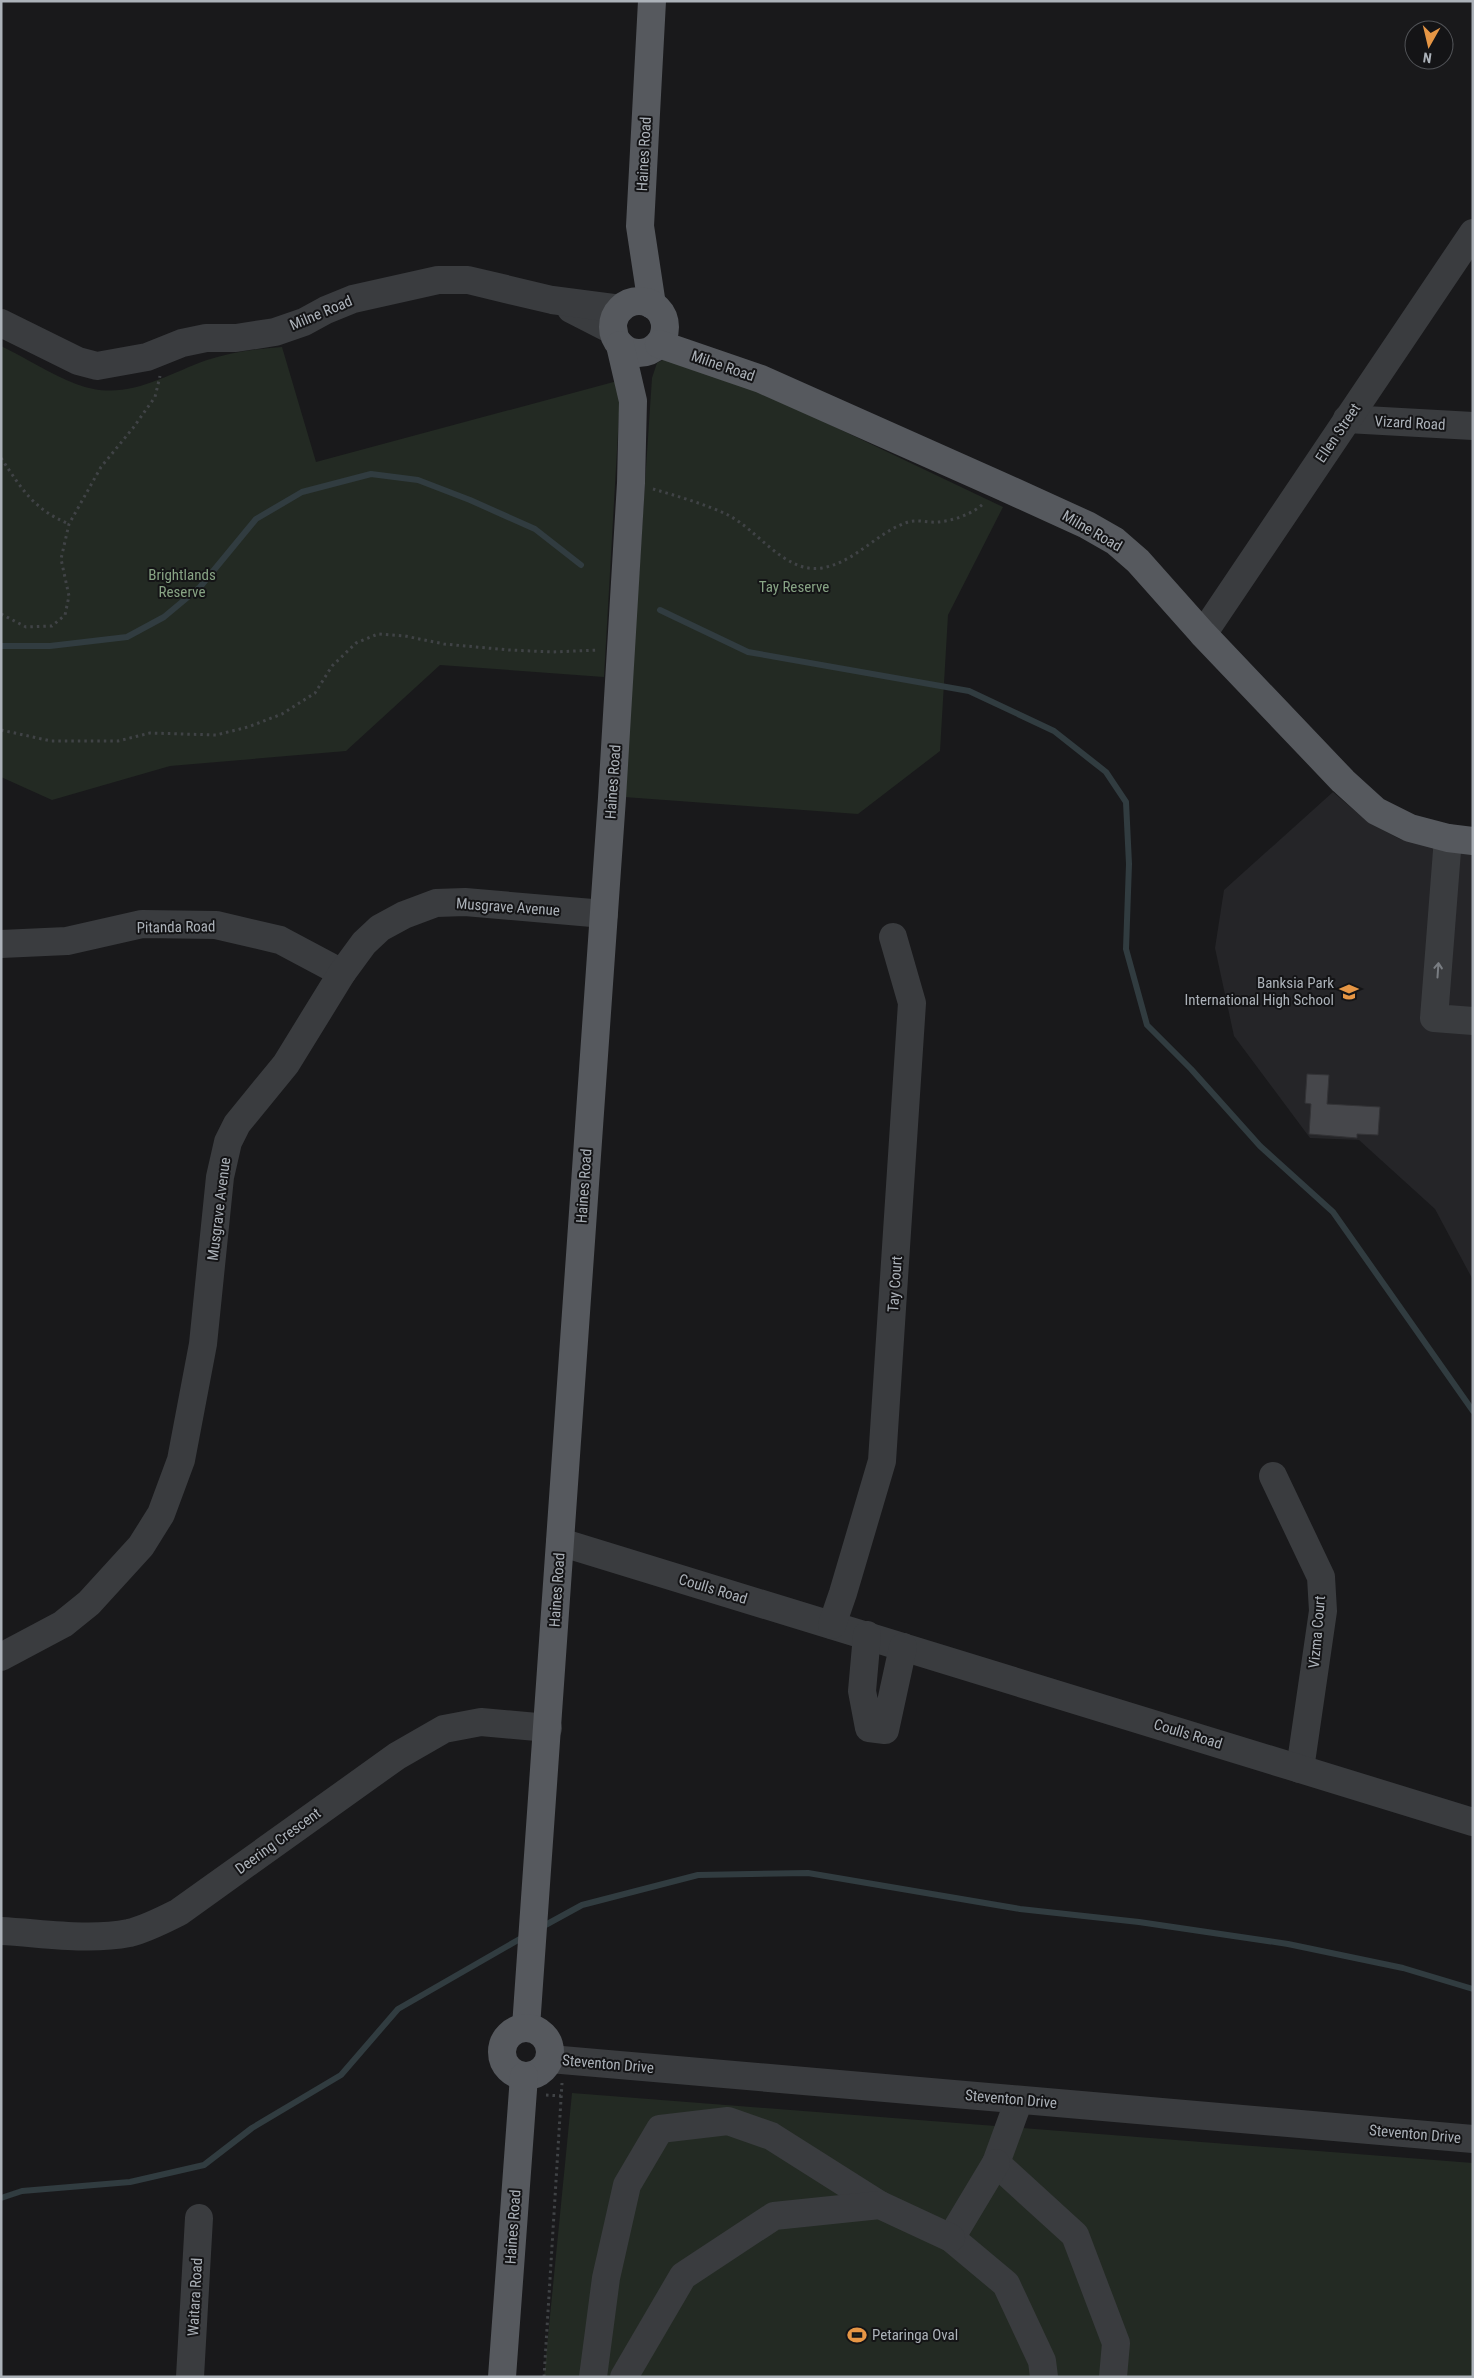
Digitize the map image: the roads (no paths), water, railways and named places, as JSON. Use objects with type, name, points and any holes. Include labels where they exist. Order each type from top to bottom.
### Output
[{"type":"main road","name":"Haines Road","points":[[526,2027],[621,649],[631,483],[633,401],[639,326],[640,226],[652,1]]},
{"type":"main road","name":"Milne Road","points":[[639,326],[999,485],[1087,525],[1115,541],[1138,561],[1343,781],[1376,810],[1410,828],[1460,839]]},
{"type":"main road","points":[[526,2027],[534,2029],[546,2038],[557,2060],[540,2072],[524,2076],[509,2069],[504,2063],[502,2046],[511,2033],[526,2027]]},
{"type":"main road","name":"Haines Road","points":[[502,2377],[524,2076]]},
{"type":"street","name":"Ellen Street","points":[[1204,634],[1473,233]]},
{"type":"street","name":"Milne Road","points":[[1,323],[78,361],[97,366],[120,363],[155,354],[182,343],[206,338],[236,338],[275,332],[304,322],[353,298],[438,280],[468,280],[552,300],[639,326]]},
{"type":"street","name":"Vizard Road","points":[[1347,419],[1473,426]]},
{"type":"street","points":[[1460,839],[1434,1018],[1473,1021]]},
{"type":"street","name":"Musgrave Avenue","points":[[1,1658],[63,1624],[89,1603],[142,1546],[161,1514],[182,1460],[205,1324],[220,1177],[228,1142],[242,1118],[286,1064],[342,973],[364,943],[380,928],[404,914],[436,903],[465,902],[604,914]]},
{"type":"street","name":"Pitanda Road","points":[[1,944],[67,941],[142,924],[216,925],[280,940],[342,973]]},
{"type":"street","name":"Tay Court","points":[[832,1625],[882,1461],[912,1003],[893,937]]},
{"type":"street","name":"Vizma Court","points":[[1273,1476],[1321,1577],[1323,1611],[1300,1768]]},
{"type":"street","name":"Coulls Road","points":[[560,1542],[1473,1822]]},
{"type":"street","points":[[867,1636],[862,1692],[869,1728],[885,1730],[903,1647]]},
{"type":"street","name":"Deering Crescent","points":[[1,1931],[100,1936],[129,1933],[150,1926],[179,1912],[397,1756],[444,1729],[481,1722],[548,1728]]},
{"type":"street","name":"Steventon Drive","points":[[557,2060],[1473,2139]]},
{"type":"street","points":[[951,2238],[996,2164],[1019,2100]]},
{"type":"street","points":[[594,2377],[606,2278],[627,2184],[660,2128],[728,2121],[771,2136],[880,2204],[951,2238],[1006,2284],[1042,2361],[1044,2377]]},
{"type":"street","points":[[996,2164],[1075,2235],[1116,2343],[1113,2377]]},
{"type":"street","points":[[624,2377],[683,2276],[774,2216],[880,2204]]},
{"type":"street","name":"Waitara Road","points":[[190,2377],[200,2218]]},
{"type":"waterway","points":[[1,646],[50,646],[127,637],[164,617],[200,587],[256,519],[302,492],[371,474],[418,480],[470,500],[535,529],[581,565]]},
{"type":"waterway","points":[[660,610],[748,652],[969,691],[1054,731],[1106,772],[1126,802],[1129,864],[1126,949],[1147,1025],[1191,1069],[1260,1146],[1333,1212],[1473,1411]]},
{"type":"waterway","points":[[540,1928],[582,1905],[698,1875],[808,1873],[1020,1909],[1139,1922],[1288,1944],[1403,1968],[1473,1989]]},
{"type":"waterway","points":[[1,2198],[22,2191],[130,2182],[204,2165],[252,2128],[341,2075],[398,2009],[525,1936]]},
{"type":"place","name":"Banksia Park International High School","points":[[1349,992]]},
{"type":"place","name":"Petaringa Oval","points":[[857,2335]]},
{"type":"park label","name":"Brightlands Reserve","points":[[182,584]]},
{"type":"park label","name":"Tay Reserve","points":[[794,587]]}]
